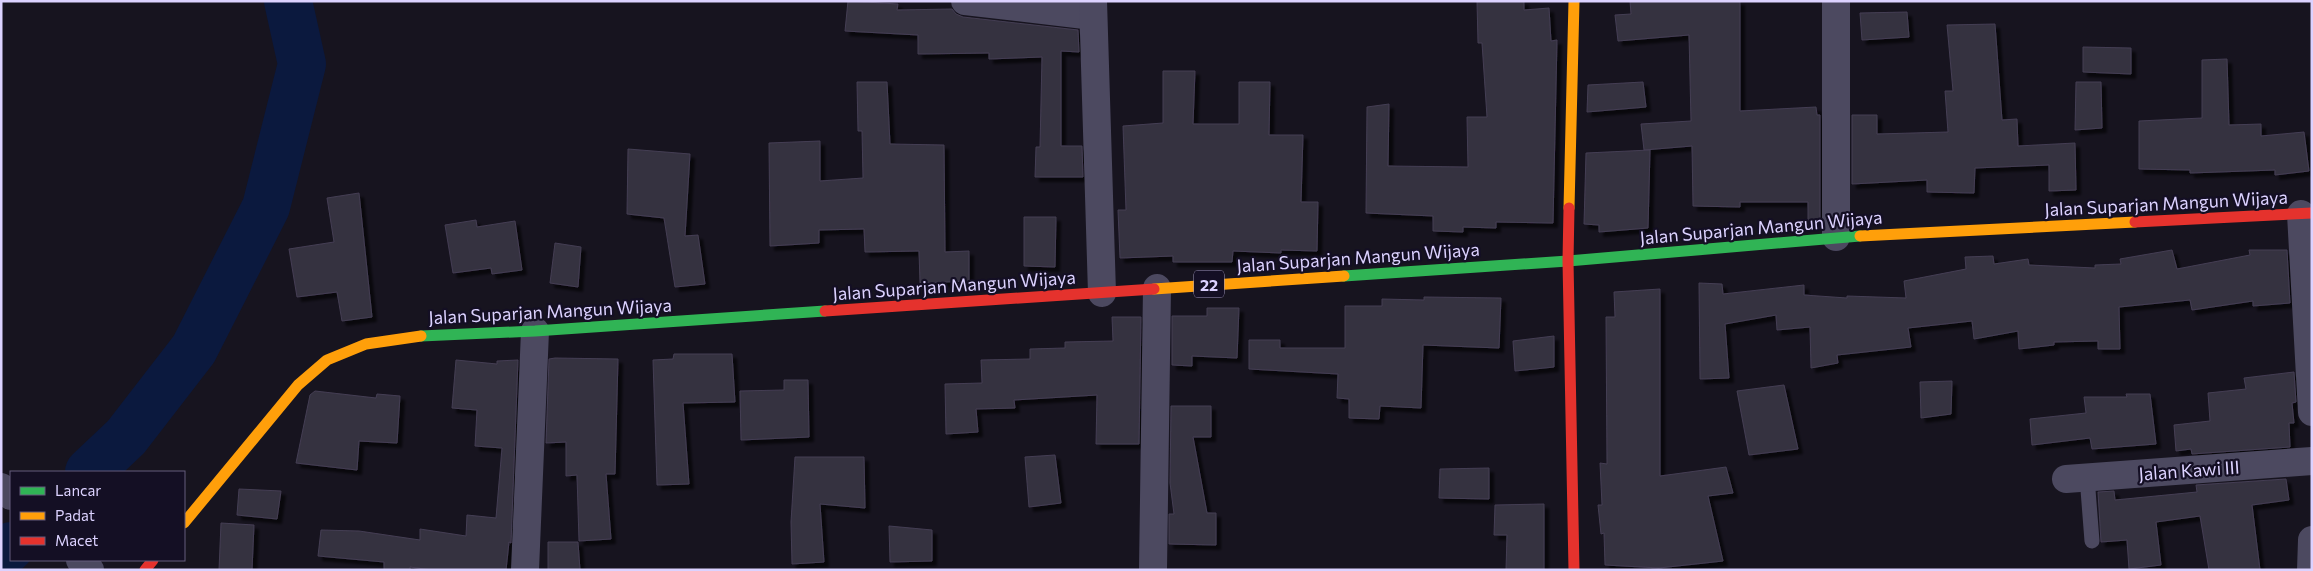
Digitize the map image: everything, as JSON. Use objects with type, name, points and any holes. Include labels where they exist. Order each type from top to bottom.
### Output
[{"type":"main road","points":[[1574,1],[1568,261],[1574,570]]},
{"type":"main road","name":"Jalan Suparjan Mangun Wijaya","points":[[185,522],[298,385],[327,360],[366,344],[412,336],[535,331],[1568,261],[1836,238],[2306,213]]},
{"type":"street","points":[[965,1],[1093,9],[1102,293]]},
{"type":"street","points":[[1836,1],[1836,238]]},
{"type":"street","points":[[2306,213],[2312,412]]},
{"type":"street","points":[[1153,570],[1157,288]]},
{"type":"street","points":[[525,570],[535,331]]},
{"type":"street","name":"Jalan Kawi III","points":[[2077,478],[2312,460]]},
{"type":"street","points":[[2311,570],[2312,540]]},
{"type":"street","points":[[81,561],[90,570]]},
{"type":"lane","points":[[2077,478],[2092,541]]},
{"type":"building","points":[[848,1],[898,4],[897,10],[952,9],[956,14],[963,17],[1078,30],[1079,52],[1061,51],[1061,146],[1082,146],[1083,177],[1035,177],[1036,147],[1040,147],[1042,57],[989,59],[989,53],[918,54],[918,35],[845,31]]},
{"type":"building","points":[[1477,1],[1524,1],[1524,10],[1549,8],[1551,41],[1557,40],[1553,223],[1496,222],[1496,228],[1463,227],[1463,232],[1433,231],[1433,216],[1366,213],[1367,107],[1389,104],[1388,166],[1468,167],[1467,117],[1487,117],[1482,43],[1478,43]]},
{"type":"building","points":[[1630,1],[1740,1],[1740,111],[1816,107],[1817,115],[1820,115],[1820,223],[1808,224],[1808,202],[1740,202],[1740,207],[1693,206],[1692,146],[1644,150],[1641,124],[1691,121],[1689,35],[1618,41],[1615,15],[1631,14]]},
{"type":"building","points":[[1907,12],[1909,37],[1862,40],[1860,13]]},
{"type":"building","points":[[1995,24],[2002,120],[2017,119],[2018,146],[2075,143],[2076,190],[2049,191],[2049,165],[1975,168],[1974,193],[1927,192],[1927,180],[1852,184],[1852,115],[1877,115],[1877,134],[1948,132],[1945,91],[1953,91],[1947,25]]},
{"type":"building","points":[[2083,47],[2131,48],[2131,74],[2083,72]]},
{"type":"building","points":[[2227,59],[2229,125],[2261,124],[2261,136],[2304,132],[2309,171],[2275,175],[2275,170],[2190,173],[2190,170],[2139,169],[2139,121],[2202,118],[2202,60]]},
{"type":"building","points":[[1163,71],[1195,71],[1193,124],[1239,124],[1239,82],[1270,82],[1269,135],[1303,135],[1301,202],[1318,202],[1317,251],[1281,250],[1281,253],[1233,251],[1232,262],[1173,262],[1173,256],[1120,258],[1118,210],[1126,210],[1123,126],[1163,123]]},
{"type":"building","points":[[857,82],[887,82],[890,144],[944,145],[945,252],[969,251],[969,281],[920,283],[919,251],[865,252],[864,229],[819,230],[819,243],[770,246],[769,143],[820,141],[820,181],[863,178],[862,131],[858,131]]},
{"type":"building","points":[[1643,82],[1646,107],[1587,112],[1588,85]]},
{"type":"building","points":[[2076,82],[2101,82],[2102,128],[2075,130]]},
{"type":"building","points":[[628,149],[690,154],[685,236],[698,235],[705,284],[675,287],[664,218],[627,214]]},
{"type":"building","points":[[1650,150],[1648,228],[1599,232],[1599,225],[1584,224],[1586,153]]},
{"type":"building","points":[[359,193],[372,317],[342,321],[337,292],[297,297],[289,249],[334,242],[327,198]]},
{"type":"building","points":[[1024,217],[1056,217],[1055,267],[1024,266]]},
{"type":"building","points":[[476,220],[477,227],[515,221],[522,270],[492,274],[491,268],[453,273],[445,225]]},
{"type":"building","points":[[555,243],[581,247],[578,287],[550,283]]},
{"type":"building","points":[[2172,250],[2177,269],[2250,255],[2249,250],[2287,250],[2290,303],[2253,306],[2253,301],[2192,310],[2190,300],[2119,307],[2120,349],[2098,349],[2098,341],[2054,342],[2054,345],[2019,349],[2018,331],[1974,339],[1972,321],[1908,328],[1911,347],[1837,355],[1838,363],[1811,368],[1810,327],[1777,330],[1776,315],[1725,324],[1729,378],[1700,379],[1699,283],[1722,284],[1723,294],[1804,285],[1804,295],[1847,298],[1847,296],[1906,298],[1904,281],[1966,269],[1965,257],[1993,256],[1994,264],[2028,259],[2029,265],[2095,268],[2095,265],[2121,264],[2120,259]]},
{"type":"building","points":[[1660,289],[1660,476],[1726,467],[1733,493],[1708,496],[1723,561],[1659,568],[1605,565],[1604,533],[1601,534],[1598,505],[1602,505],[1600,463],[1607,464],[1606,317],[1615,317],[1614,292]]},
{"type":"building","points":[[1424,297],[1501,298],[1499,348],[1423,345],[1421,408],[1380,406],[1379,419],[1349,418],[1349,399],[1337,398],[1338,374],[1249,369],[1249,340],[1280,340],[1280,348],[1345,348],[1345,306],[1382,306],[1382,299],[1424,300]]},
{"type":"building","points":[[1207,308],[1239,308],[1237,358],[1192,356],[1192,366],[1172,365],[1172,316],[1207,316]]},
{"type":"building","points":[[1112,317],[1141,317],[1139,444],[1096,444],[1097,395],[1014,400],[1015,408],[976,409],[978,432],[946,434],[945,384],[982,383],[981,360],[1030,359],[1030,349],[1065,348],[1065,342],[1113,341]]},
{"type":"building","points":[[1554,336],[1554,367],[1515,371],[1513,341]]},
{"type":"building","points":[[674,354],[732,354],[735,402],[683,403],[689,484],[657,485],[653,360],[673,359]]},
{"type":"building","points":[[549,359],[618,359],[615,474],[606,474],[611,539],[579,541],[577,475],[566,476],[566,442],[546,443]]},
{"type":"building","points":[[456,360],[497,364],[497,361],[518,360],[511,543],[509,542],[506,570],[432,570],[410,567],[410,570],[384,570],[384,562],[318,556],[321,530],[359,531],[420,540],[420,529],[466,536],[467,515],[496,518],[502,448],[475,446],[477,410],[452,408]]},
{"type":"building","points":[[2294,372],[2296,402],[2292,403],[2294,423],[2289,423],[2290,447],[2192,454],[2191,449],[2176,451],[2174,425],[2210,421],[2208,393],[2246,389],[2244,378]]},
{"type":"building","points":[[784,380],[808,380],[809,437],[741,440],[740,391],[784,390]]},
{"type":"building","points":[[1952,381],[1951,414],[1921,418],[1920,382]]},
{"type":"building","points":[[1784,385],[1798,449],[1749,455],[1737,391]]},
{"type":"building","points":[[315,391],[376,398],[377,394],[400,396],[397,443],[359,441],[357,470],[296,463],[310,395]]},
{"type":"building","points":[[2126,394],[2150,394],[2156,444],[2092,449],[2090,438],[2032,445],[2030,419],[2086,413],[2084,397],[2127,397]]},
{"type":"building","points":[[1171,406],[1211,406],[1211,437],[1193,437],[1207,513],[1216,513],[1216,545],[1169,544],[1169,514],[1174,514],[1170,483]]},
{"type":"building","points":[[1055,455],[1061,503],[1029,507],[1025,457]]},
{"type":"building","points":[[795,457],[864,457],[865,508],[820,504],[824,562],[792,564],[791,522]]},
{"type":"building","points":[[1489,468],[1489,499],[1439,498],[1440,469]]},
{"type":"building","points":[[2286,479],[2289,500],[2252,505],[2260,570],[2209,570],[2200,516],[2156,522],[2161,565],[2129,569],[2127,540],[2101,542],[2098,492],[2114,491],[2115,500],[2197,492],[2196,485]]},
{"type":"building","points":[[239,489],[281,491],[277,519],[237,515]]},
{"type":"building","points":[[1544,504],[1544,570],[1506,570],[1507,535],[1494,535],[1495,505]]},
{"type":"building","points":[[221,523],[254,525],[252,570],[219,570]]},
{"type":"building","points":[[889,526],[932,530],[932,561],[890,562]]},
{"type":"building","points":[[548,542],[578,542],[580,570],[548,570]]},
{"type":"waterway","points":[[90,471],[126,437],[194,349],[266,207],[302,64],[288,1]]},
{"type":"waterway","points":[[1,556],[10,547]]},
{"type":"waterway","points":[[1,558],[15,570]]},
{"type":"traffic: fast","points":[[1344,276],[1568,261],[1860,236]]},
{"type":"traffic: fast","points":[[421,336],[535,331],[825,311]]},
{"type":"traffic: slow","points":[[1569,208],[1574,1]]},
{"type":"traffic: slow","points":[[1860,236],[2135,222]]},
{"type":"traffic: slow","points":[[1154,289],[1344,276]]},
{"type":"traffic: slow","points":[[185,522],[298,385],[327,360],[366,344],[421,336]]},
{"type":"traffic: jam","points":[[1569,208],[1568,261],[1574,570]]},
{"type":"traffic: jam","points":[[2135,222],[2312,213]]},
{"type":"traffic: jam","points":[[825,311],[1154,289]]},
{"type":"traffic: jam","points":[[145,570],[152,561]]}]
